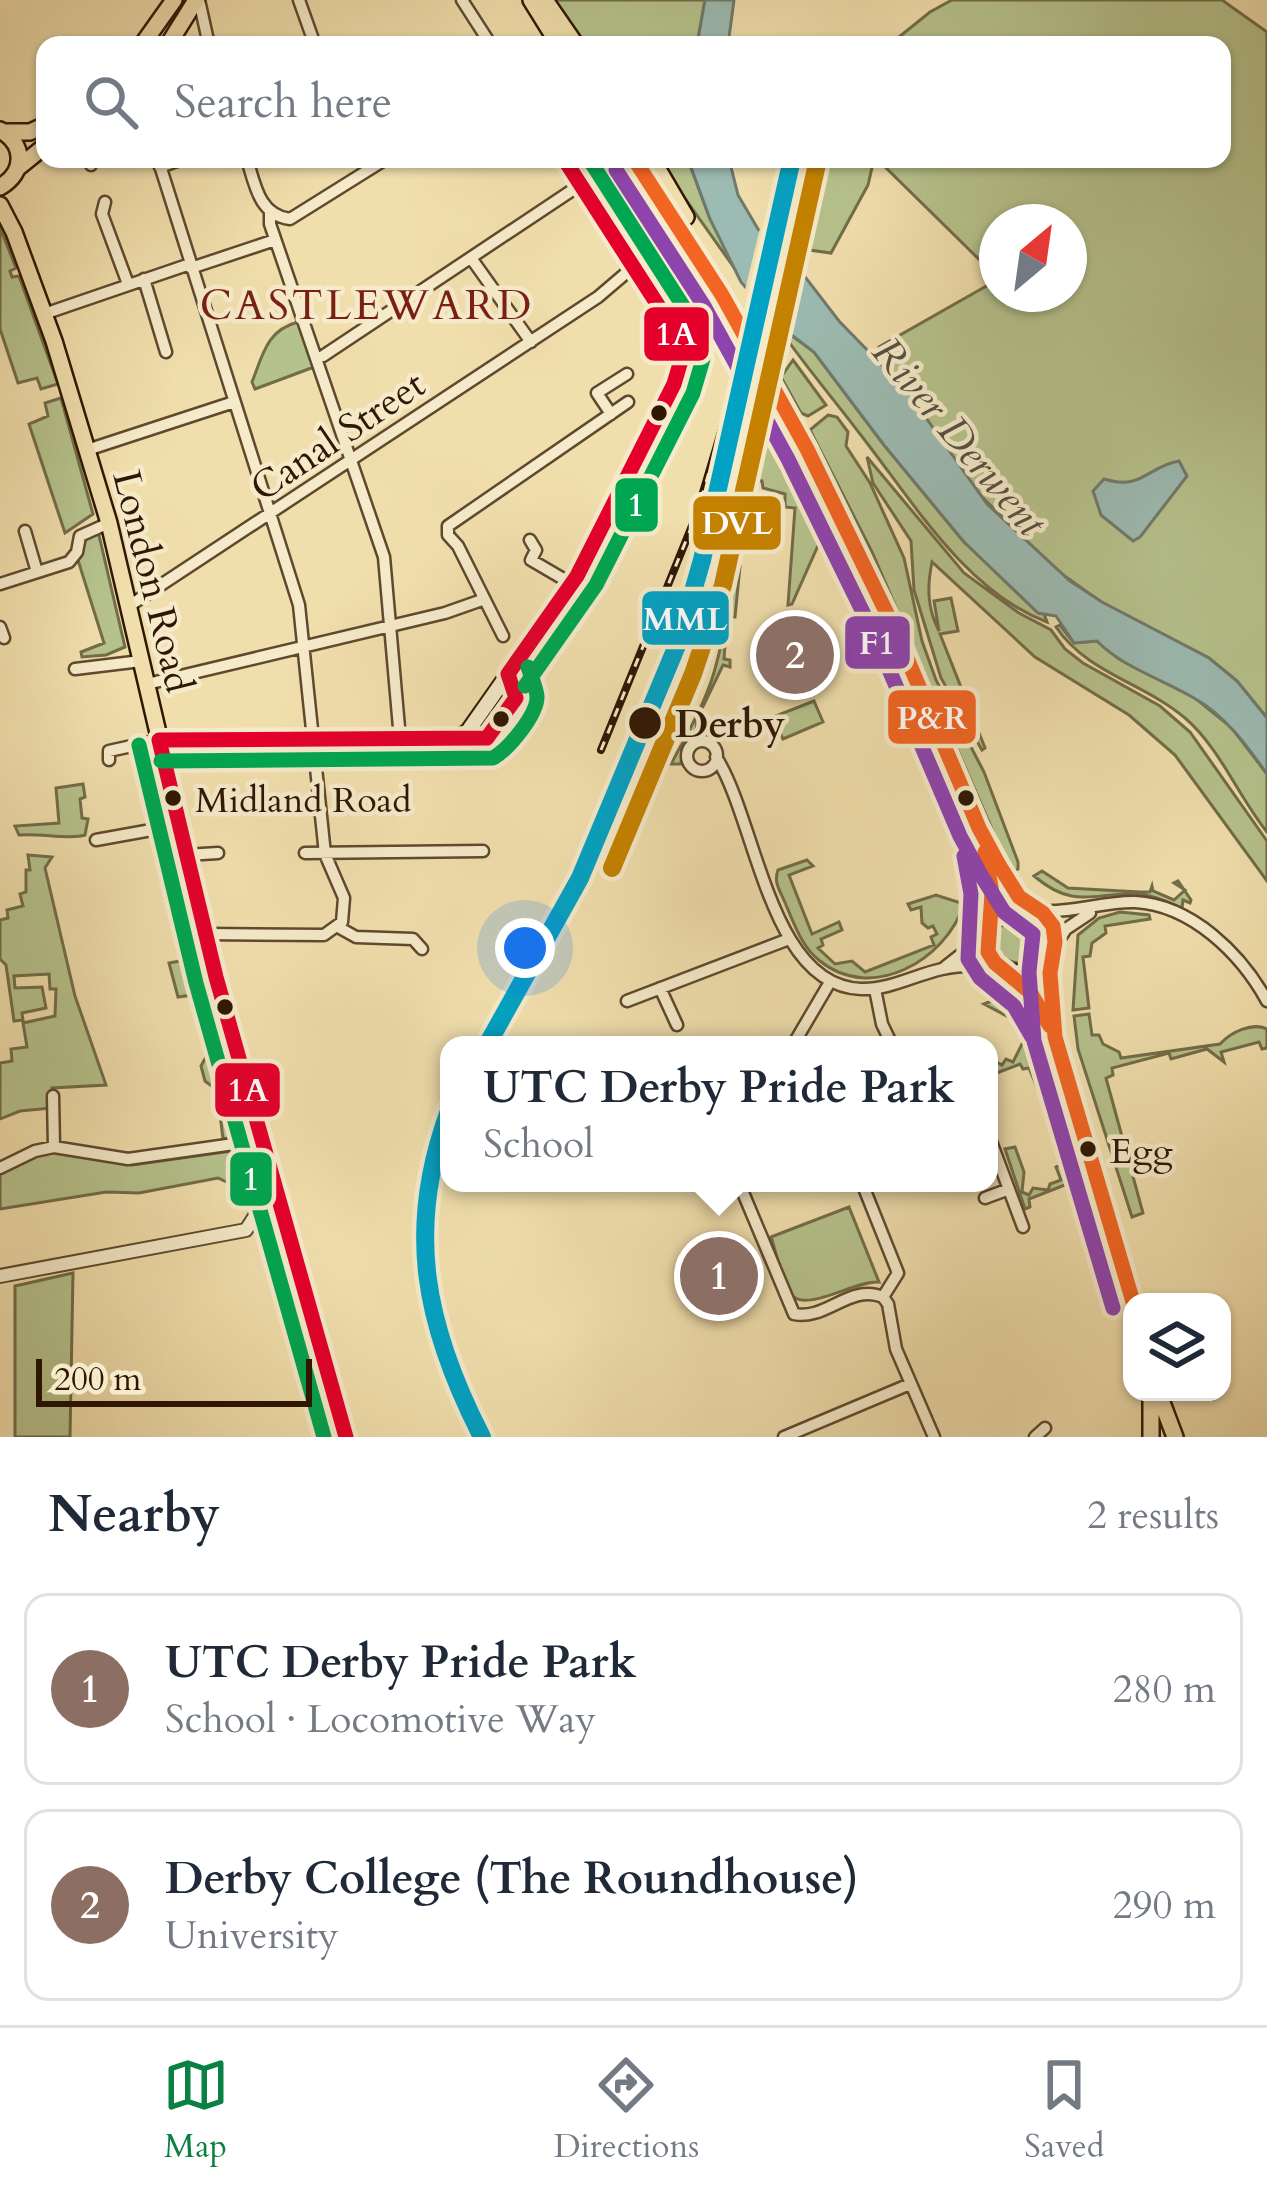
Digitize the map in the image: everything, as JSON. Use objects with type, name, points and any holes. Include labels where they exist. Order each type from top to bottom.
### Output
[{"type":"main road","points":[[148,36],[174,0]]},
{"type":"main road","points":[[174,36],[197,0]]},
{"type":"main road","points":[[528,0],[542,36]]},
{"type":"main road","points":[[528,0],[553,36]]},
{"type":"main road","points":[[545,0],[569,36]]},
{"type":"main road","points":[[2,131],[36,129]]},
{"type":"main road","name":"London Road","points":[[2,131],[18,147],[10,178],[14,232]]},
{"type":"main road","points":[[10,178],[36,154]]},
{"type":"main road","points":[[159,740],[461,737],[572,584],[668,397],[682,352],[680,336],[570,168]]},
{"type":"main road","points":[[641,168],[679,218]]},
{"type":"main road","points":[[656,168],[807,448],[896,630],[979,828],[1008,880],[1053,926],[1055,1037]]},
{"type":"main road","name":"London Road","points":[[0,205],[44,314],[109,524],[205,934],[346,1437]]},
{"type":"main road","points":[[682,352],[692,343],[698,276]]},
{"type":"main road","points":[[668,318],[681,325],[695,314]]},
{"type":"main road","points":[[979,828],[990,871],[988,952],[1030,992],[1055,1037],[1130,1293]]},
{"type":"main road","points":[[989,928],[1009,907],[1035,909]]},
{"type":"main road","points":[[1003,969],[1031,972],[1052,951]]},
{"type":"main road","points":[[1151,1437],[1154,1401]]},
{"type":"main road","points":[[1159,1401],[1174,1437]]},
{"type":"street","points":[[197,0],[207,36]]},
{"type":"street","points":[[299,0],[312,36]]},
{"type":"street","points":[[462,0],[484,36]]},
{"type":"street","points":[[161,168],[296,595],[325,854],[345,902],[338,927],[324,934],[205,934]]},
{"type":"street","points":[[250,168],[264,206],[282,219],[295,218],[372,168]]},
{"type":"street","points":[[323,356],[580,185]]},
{"type":"street","points":[[105,202],[102,214],[128,284]]},
{"type":"street","points":[[270,213],[275,240],[384,557],[400,739]]},
{"type":"street","points":[[44,314],[275,240]]},
{"type":"street","points":[[471,258],[531,342]]},
{"type":"street","name":"Canal Street","points":[[129,606],[603,294],[632,268]]},
{"type":"street","points":[[144,279],[166,352]]},
{"type":"street","points":[[611,414],[597,393],[628,374]]},
{"type":"street","points":[[87,450],[234,402]]},
{"type":"street","points":[[503,636],[446,531],[453,521],[628,402]]},
{"type":"street","points":[[0,584],[69,562],[80,536],[109,524]]},
{"type":"street","points":[[25,531],[37,572]]},
{"type":"street","points":[[530,540],[536,550],[531,560],[572,584]]},
{"type":"street","points":[[147,684],[482,600]]},
{"type":"street","points":[[75,669],[141,661]]},
{"type":"street","points":[[109,760],[109,751],[159,740]]},
{"type":"street","points":[[728,781],[688,761],[692,745],[706,742],[714,748],[716,757],[728,781],[789,938],[802,960],[830,982],[875,989],[943,969],[1003,969]]},
{"type":"street","points":[[702,771],[716,757]]},
{"type":"street","points":[[96,840],[179,825]]},
{"type":"street","points":[[304,853],[483,851]]},
{"type":"street","points":[[186,855],[218,854]]},
{"type":"street","points":[[1035,909],[1140,903],[1191,921],[1235,956],[1267,1001]]},
{"type":"street","points":[[1052,951],[1066,929],[1098,908]]},
{"type":"street","points":[[338,927],[356,937],[413,939],[422,949]]},
{"type":"street","points":[[943,969],[989,928]]},
{"type":"street","points":[[627,1001],[789,938]]},
{"type":"street","points":[[798,1036],[830,982]]},
{"type":"street","points":[[660,988],[677,1025]]},
{"type":"street","points":[[875,989],[889,1036]]},
{"type":"street","points":[[53,1096],[55,1147]]},
{"type":"street","points":[[0,1168],[34,1151],[55,1147],[128,1159],[262,1140],[256,1165],[260,1211],[246,1230],[0,1276]]},
{"type":"street","points":[[998,1160],[1023,1218]]},
{"type":"street","points":[[986,1198],[1009,1189]]},
{"type":"street","points":[[743,1192],[794,1314],[804,1316],[859,1293],[883,1297]]},
{"type":"street","points":[[866,1192],[898,1273],[883,1297],[910,1384],[934,1437]]},
{"type":"street","points":[[784,1437],[910,1384]]},
{"type":"green space","points":[[550,0],[705,0],[699,36],[575,36]]},
{"type":"green space","points":[[952,0],[1222,0],[1267,32],[1267,718],[1237,681],[1209,658],[1101,602],[1052,567],[975,490],[907,391],[877,359],[879,347],[979,290],[979,312],[1087,312],[1087,204],[979,204],[979,259],[886,168],[1231,168],[1231,36],[900,36]]},
{"type":"green space","points":[[609,168],[622,168],[660,222],[625,244],[586,183]]},
{"type":"green space","points":[[663,168],[691,168],[710,219],[740,276]]},
{"type":"green space","points":[[810,168],[872,168],[868,185],[831,253],[802,249],[785,239],[796,196]]},
{"type":"green space","points":[[0,227],[16,268],[10,271],[12,277],[19,276],[58,384],[41,389],[37,378],[18,383],[0,329]]},
{"type":"green space","points":[[298,322],[314,367],[255,389],[252,382],[268,344],[279,331]]},
{"type":"green space","points":[[776,324],[814,352],[964,542],[1044,614],[1047,622],[990,589],[942,541]]},
{"type":"green space","points":[[793,360],[826,405],[808,416],[801,413],[781,377]]},
{"type":"green space","points":[[754,396],[788,440],[781,469],[820,541],[788,605],[795,508],[785,507],[785,494],[763,488],[762,481],[747,480],[743,534],[734,540],[740,566],[735,617],[727,617],[724,659],[730,660],[730,667],[723,665],[696,721],[697,729],[682,746],[681,764],[671,764],[707,694],[721,643],[741,453],[750,454],[753,449]]},
{"type":"green space","points":[[61,398],[93,514],[65,533],[29,424],[48,416],[45,403]]},
{"type":"green space","points":[[828,415],[837,417],[848,432],[846,446],[870,483],[904,558],[922,641],[936,680],[984,772],[1018,862],[1018,869],[1011,873],[872,552],[810,430]]},
{"type":"green space","points":[[795,450],[876,604],[940,752],[978,869],[978,898],[971,899],[947,801],[864,614],[848,559],[842,560],[792,479],[789,466]]},
{"type":"green space","points":[[867,457],[964,573],[1051,630],[1083,663],[1160,706],[1190,732],[1267,841],[1267,881],[1175,755],[1129,715],[1035,657],[932,562],[932,614],[939,631],[934,601],[951,598],[958,631],[940,634],[982,750],[941,678],[914,590],[911,541],[873,483]]},
{"type":"green space","points":[[98,531],[125,647],[82,657],[81,652],[104,643],[77,557],[87,538]]},
{"type":"green space","points":[[1060,625],[1074,643],[1097,641],[1119,659],[1195,698],[1231,727],[1267,774],[1267,832],[1219,758],[1185,718],[1083,656],[1056,627]]},
{"type":"green space","points":[[814,701],[823,722],[783,739],[773,717]]},
{"type":"green space","points":[[83,784],[82,818],[88,819],[85,835],[19,835],[15,826],[59,823],[56,788]]},
{"type":"green space","points":[[28,855],[52,857],[45,868],[75,996],[106,1085],[52,1088],[52,1108],[20,1111],[0,1119],[0,1063],[12,1061],[11,1049],[27,1047],[23,1023],[55,1016],[56,989],[50,989],[49,974],[14,976],[15,988],[42,987],[46,1008],[22,1013],[23,1020],[14,1021],[6,965],[0,959],[0,920],[8,918],[7,910],[23,906],[20,894],[26,892]]},
{"type":"green space","points":[[807,860],[813,866],[789,875],[812,934],[839,922],[842,930],[821,939],[823,945],[818,948],[835,964],[852,961],[865,972],[934,945],[931,937],[937,934],[933,926],[922,923],[921,907],[911,910],[908,904],[936,895],[964,904],[941,942],[905,969],[862,978],[840,973],[808,949],[777,883],[778,870]]},
{"type":"green space","points":[[1042,871],[1068,888],[1150,892],[1152,886],[1153,891],[1174,900],[1184,890],[1191,900],[1183,900],[1182,908],[1145,895],[1077,897],[1034,876]]},
{"type":"green space","points":[[1120,912],[1149,915],[1150,919],[1105,926],[1106,933],[1092,943],[1090,956],[1083,957],[1089,1008],[1073,1010],[1078,935],[1099,918]]},
{"type":"green space","points":[[1020,915],[1037,922],[1044,939],[1037,956],[1020,963],[1003,956],[996,939],[1003,922]]},
{"type":"green space","points":[[192,931],[247,1135],[223,1139],[217,1090],[205,1081],[201,1066],[206,1057],[193,995],[178,997],[169,963],[186,960],[181,933]]},
{"type":"green space","points":[[994,1000],[1032,1026],[1080,1179],[1029,1199],[1030,1207],[1025,1209],[1005,1149],[1015,1147],[1024,1172],[1022,1192],[1029,1195],[1033,1188],[1048,1190],[1061,1180],[1056,1167],[1058,1158],[1065,1155],[1029,1068],[1020,1064],[998,1073],[998,1063],[1013,1062],[1024,1040],[1015,1028],[1018,1022],[984,1004]]},
{"type":"green space","points":[[1089,1014],[1092,1035],[1099,1035],[1121,1058],[1220,1044],[1242,1029],[1267,1029],[1267,1048],[1262,1049],[1259,1042],[1221,1052],[1224,1062],[1207,1049],[1112,1068],[1113,1075],[1106,1078],[1143,1213],[1132,1217],[1078,1049],[1074,1016]]},
{"type":"green space","points":[[56,1151],[132,1165],[244,1152],[254,1195],[218,1178],[139,1193],[106,1192],[0,1209],[0,1172]]},
{"type":"green space","points":[[849,1207],[879,1282],[818,1299],[797,1299],[784,1280],[771,1237]]},
{"type":"green space","points":[[73,1273],[70,1437],[15,1437],[15,1286]]},
{"type":"water","points":[[705,0],[734,0],[729,36],[699,36]]},
{"type":"water","points":[[691,168],[731,168],[738,195],[758,229],[907,391],[987,504],[1070,581],[1209,658],[1237,681],[1267,718],[1267,774],[1216,713],[1097,641],[1074,643],[1056,616],[1038,613],[964,542],[814,352],[776,323],[741,282]]},
{"type":"water","points":[[1179,461],[1187,476],[1140,537],[1133,541],[1101,515],[1093,491],[1104,479],[1136,480]]},
{"type":"pier","points":[[761,224],[783,248],[767,321],[744,294]]},
{"type":"railway","points":[[601,750],[696,516],[752,328]]},
{"type":"transit line","name":"1A","points":[[508,674],[577,576],[674,384],[682,357],[681,341],[570,168]]},
{"type":"transit line","name":"1","points":[[525,686],[596,585],[693,393],[703,359],[699,331],[595,168]]},
{"type":"transit line","name":"P&R","points":[[640,168],[722,295],[807,449],[895,630],[999,865],[1019,897],[1053,926],[1050,973],[1055,1037],[1130,1293]]},
{"type":"transit line","name":"MML","points":[[492,1036],[580,878],[678,643],[702,560],[790,168]]},
{"type":"transit line","name":"DVL","points":[[612,868],[693,674],[723,585],[816,168]]},
{"type":"transit line","name":"F1","points":[[616,170],[704,306],[788,459],[876,639],[981,875],[1004,912],[1033,934],[1029,972],[1034,1041],[1113,1308]]},
{"type":"transit line","name":"1","points":[[161,761],[493,758],[533,712],[536,693],[528,667]]},
{"type":"transit line","name":"1A","points":[[159,740],[487,738],[516,698],[508,674]]},
{"type":"transit line","name":"1A","points":[[159,740],[216,977],[346,1437]]},
{"type":"transit line","name":"1","points":[[139,745],[196,983],[324,1437]]},
{"type":"transit line","name":"P&R","points":[[985,852],[992,893],[988,952],[1030,992],[1050,1026]]},
{"type":"transit line","name":"F1","points":[[964,856],[971,894],[968,959],[980,978],[1014,1006],[1032,1037]]},
{"type":"transit line","name":"MML","points":[[440,1139],[428,1197],[428,1277],[447,1356],[482,1437]]},
{"type":"place","name":"Derby College (The Roundhouse)","points":[[795,655]]},
{"type":"place","name":"Derby","points":[[645,723]]},
{"type":"place","name":"Midland Road","points":[[173,798]]},
{"type":"place","name":"Egg","points":[[1088,1149]]},
{"type":"place","name":"UTC Derby Pride Park","points":[[719,1276]]},
{"type":"district","name":"CASTLEWARD","points":[[367,304]]},
{"type":"water label","name":"River Derwent","points":[[960,436]]}]
